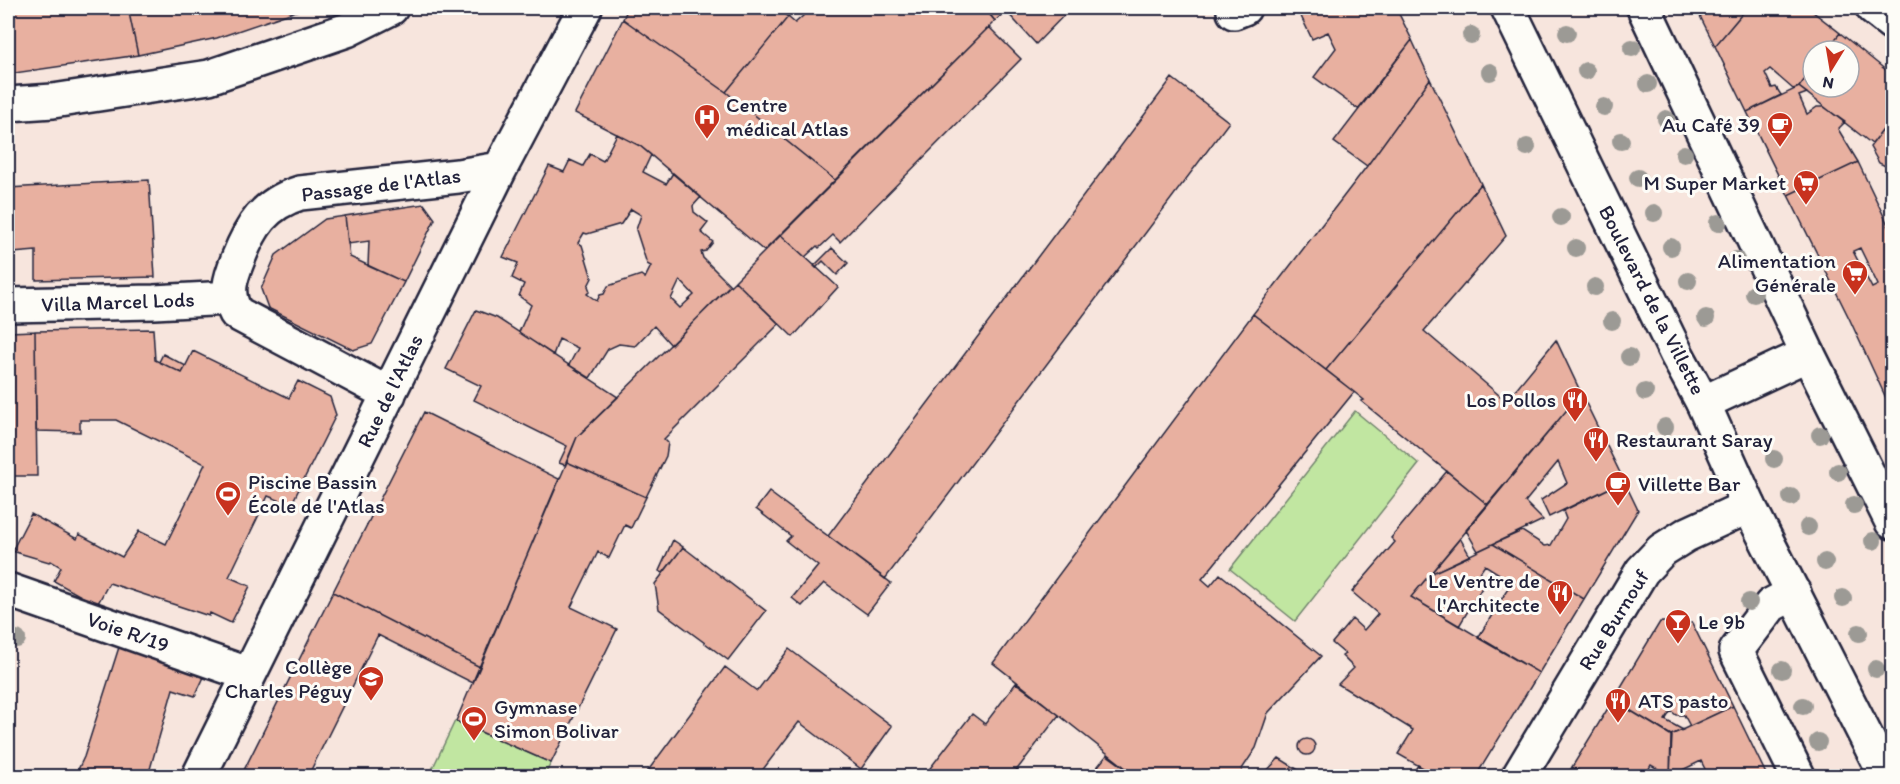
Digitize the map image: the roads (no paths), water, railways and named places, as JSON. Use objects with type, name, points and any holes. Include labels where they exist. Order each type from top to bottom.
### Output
[{"type":"street","points":[[8,104],[53,101],[209,77],[347,30],[391,8]]},
{"type":"street","name":"Rue de l'Atlas","points":[[199,777],[500,169],[585,8]]},
{"type":"street","name":"Boulevard de la Villette","points":[[1508,8],[1677,355],[1703,403],[1749,506],[1886,777]]},
{"type":"street","points":[[1644,8],[1808,354],[1893,522]]},
{"type":"street","points":[[1873,8],[1893,23]]},
{"type":"street","name":"Passage de l'Atlas","points":[[229,298],[230,279],[248,234],[258,219],[286,198],[300,193],[458,176],[500,169]]},
{"type":"street","points":[[229,298],[236,313],[389,394]]},
{"type":"street","name":"Villa Marcel Lods","points":[[8,305],[229,298]]},
{"type":"street","points":[[1703,403],[1808,354]]},
{"type":"street","name":"Rue Burnouf","points":[[1519,777],[1642,571],[1662,550],[1686,534],[1749,506]]},
{"type":"street","name":"Voie R/19","points":[[8,590],[248,674]]},
{"type":"street","points":[[1794,593],[1771,605],[1736,651],[1798,777]]},
{"type":"place","name":"Centre médical Atlas","points":[[707,140]]},
{"type":"place","name":"Au Café 39","points":[[1780,148]]},
{"type":"place","name":"M Super Market","points":[[1806,206]]},
{"type":"place","name":"Alimentation Générale","points":[[1855,296]]},
{"type":"place","name":"Los Pollos","points":[[1575,423]]},
{"type":"place","name":"Restaurant Saray","points":[[1596,463]]},
{"type":"place","name":"Villette Bar","points":[[1618,507]]},
{"type":"place","name":"Piscine Bassin École de l'Atlas","points":[[228,517]]},
{"type":"place","name":"Le Ventre de l'Architecte","points":[[1560,616]]},
{"type":"place","name":"Le 9b","points":[[1678,645]]},
{"type":"place","name":"Collège Charles Péguy","points":[[371,702]]},
{"type":"place","name":"ATS pasto","points":[[1618,724]]},
{"type":"place","name":"Gymnase Simon Bolivar","points":[[474,742]]}]
